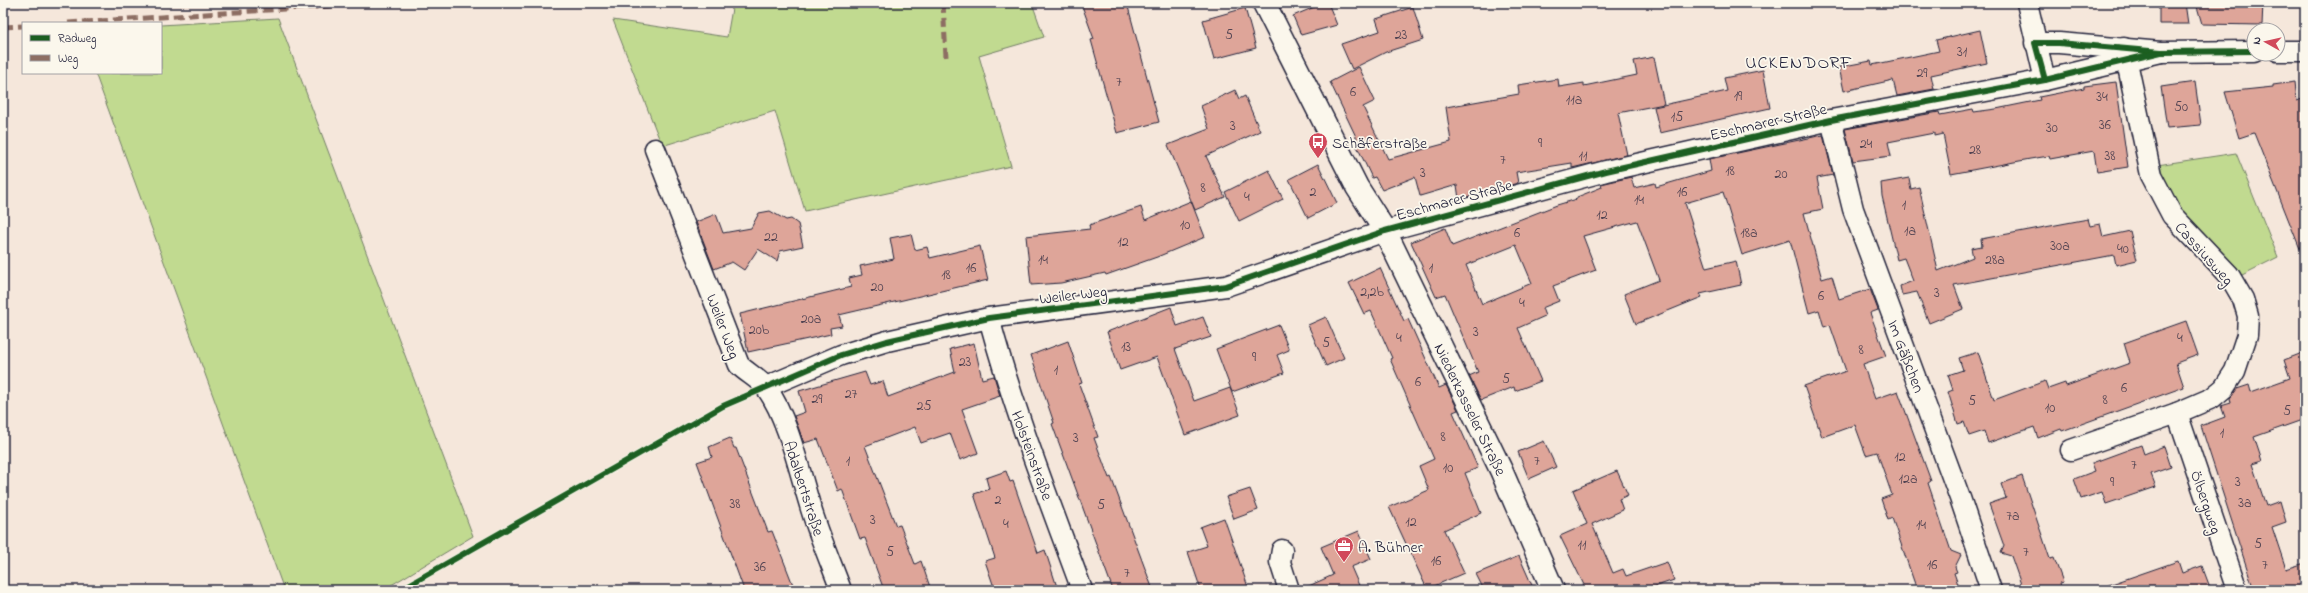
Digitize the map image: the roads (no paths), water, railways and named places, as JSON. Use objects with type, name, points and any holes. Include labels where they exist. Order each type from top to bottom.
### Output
[{"type":"street","points":[[1264,3],[1357,187],[1385,231]]},
{"type":"street","points":[[2027,3],[2035,43],[2045,80]]},
{"type":"street","name":"Eschmarer Straße","points":[[2035,43],[2059,42],[2125,54],[2246,51]]},
{"type":"street","points":[[2286,51],[2305,51]]},
{"type":"street","name":"Eschmarer Straße","points":[[1385,231],[1606,171],[1831,120],[2045,80],[2125,54]]},
{"type":"street","name":"Cassiusweg","points":[[2071,450],[2177,413],[2212,398],[2224,388],[2235,371],[2242,354],[2247,335],[2248,316],[2243,299],[2229,275],[2172,215],[2151,175],[2125,54]]},
{"type":"street","name":"Im Gäßchen","points":[[1831,120],[1853,209],[1960,498],[1991,590]]},
{"type":"street","name":"Weiler Weg","points":[[655,149],[739,365],[748,375],[766,387],[841,356],[887,341],[989,318],[1226,286],[1385,231]]},
{"type":"street","name":"Niederkasseler Straße","points":[[1385,231],[1501,470],[1553,590]]},
{"type":"street","name":"Holsteinstraße","points":[[989,318],[1001,362],[1020,420],[1082,590]]},
{"type":"street","name":"Adalbertstraße","points":[[766,387],[777,407],[801,473],[814,518],[840,590]]},
{"type":"street","name":"Ölbergweg","points":[[2177,413],[2237,590]]},
{"type":"street","points":[[1282,550],[1280,562],[1289,590]]},
{"type":"place","name":"Schäferstraße","points":[[1318,159]]},
{"type":"place","name":"A. Bühner","points":[[1344,563]]},
{"type":"district","name":"UCKENDORF","points":[[1799,62]]}]
